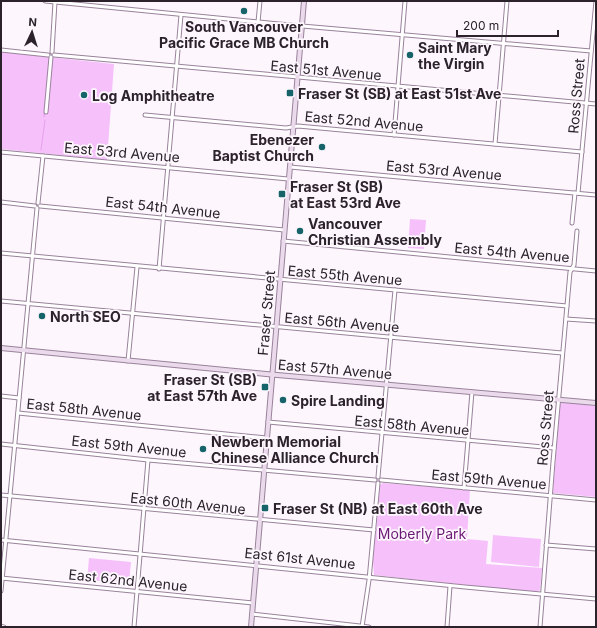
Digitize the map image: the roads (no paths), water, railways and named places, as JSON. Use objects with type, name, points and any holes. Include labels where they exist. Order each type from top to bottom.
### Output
[{"type":"street","points":[[45,1],[181,15],[591,51]]},
{"type":"street","points":[[258,22],[260,1]]},
{"type":"street","name":"Fraser Street","points":[[251,627],[304,1]]},
{"type":"street","points":[[394,135],[405,1]]},
{"type":"street","points":[[495,144],[507,1]]},
{"type":"street","name":"Ross Street","points":[[572,224],[582,152],[596,1]]},
{"type":"street","points":[[46,112],[56,2]]},
{"type":"street","points":[[159,269],[181,15]]},
{"type":"street","name":"East 51st Avenue","points":[[1,50],[499,97],[596,104]]},
{"type":"street","name":"East 52nd Avenue","points":[[145,115],[286,128],[298,126],[582,152]]},
{"type":"street","name":"East 53rd Avenue","points":[[1,152],[288,179]]},
{"type":"street","points":[[1,591],[43,156]]},
{"type":"street","name":"East 53rd Avenue","points":[[290,167],[596,195]]},
{"type":"street","name":"East 54th Avenue","points":[[1,202],[284,230]]},
{"type":"street","name":"Ross Street","points":[[540,627],[562,353],[577,231]]},
{"type":"street","name":"East 54th Avenue","points":[[283,242],[596,271]]},
{"type":"street","name":"East 55th Avenue","points":[[1,253],[137,267],[567,306]]},
{"type":"street","points":[[128,360],[137,267]]},
{"type":"street","points":[[362,627],[374,530],[395,290]]},
{"type":"street","name":"East 56th Avenue","points":[[1,301],[133,312],[390,338],[562,353]]},
{"type":"street","points":[[566,319],[596,322]]},
{"type":"street","name":"East 57th Avenue","points":[[1,348],[596,403]]},
{"type":"street","points":[[464,488],[472,392]]},
{"type":"street","name":"East 58th Avenue","points":[[1,396],[19,398]]},
{"type":"street","name":"East 58th Avenue","points":[[18,413],[267,438]]},
{"type":"street","name":"East 58th Avenue","points":[[268,422],[554,448]]},
{"type":"street","name":"East 59th Avenue","points":[[1,444],[148,460],[596,500]]},
{"type":"street","points":[[134,627],[148,460]]},
{"type":"street","name":"East 60th Avenue","points":[[1,495],[374,530]]},
{"type":"street","name":"East 61st Avenue","points":[[1,540],[141,553],[450,586],[596,599]]},
{"type":"street","points":[[546,545],[596,549]]},
{"type":"street","name":"East 62nd Avenue","points":[[2,578],[253,603]]},
{"type":"street","points":[[447,627],[450,586]]},
{"type":"street","points":[[252,614],[369,627]]},
{"type":"waterway","points":[[41,150],[45,120]]},
{"type":"place","name":"South Vancouver Pacific Grace MB Church","points":[[244,11]]},
{"type":"place","name":"Saint Mary the Virgin","points":[[410,55]]},
{"type":"place","name":"Fraser St (SB) at East 51st Ave","points":[[290,93]]},
{"type":"place","name":"Log Amphitheatre","points":[[84,95]]},
{"type":"place","name":"Ebenezer Baptist Church","points":[[322,147]]},
{"type":"place","name":"Fraser St (SB) at East 53rd Ave","points":[[282,194]]},
{"type":"place","name":"Vancouver Christian Assembly","points":[[300,231]]},
{"type":"place","name":"North SEO","points":[[42,316]]},
{"type":"place","name":"Fraser St (SB) at East 57th Ave","points":[[265,387]]},
{"type":"place","name":"Spire Landing","points":[[283,400]]},
{"type":"place","name":"Newbern Memorial Chinese Alliance Church","points":[[203,449]]},
{"type":"place","name":"Fraser St (NB) at East 60th Ave","points":[[265,508]]},
{"type":"park label","name":"Moberly Park","points":[[422,533]]}]
